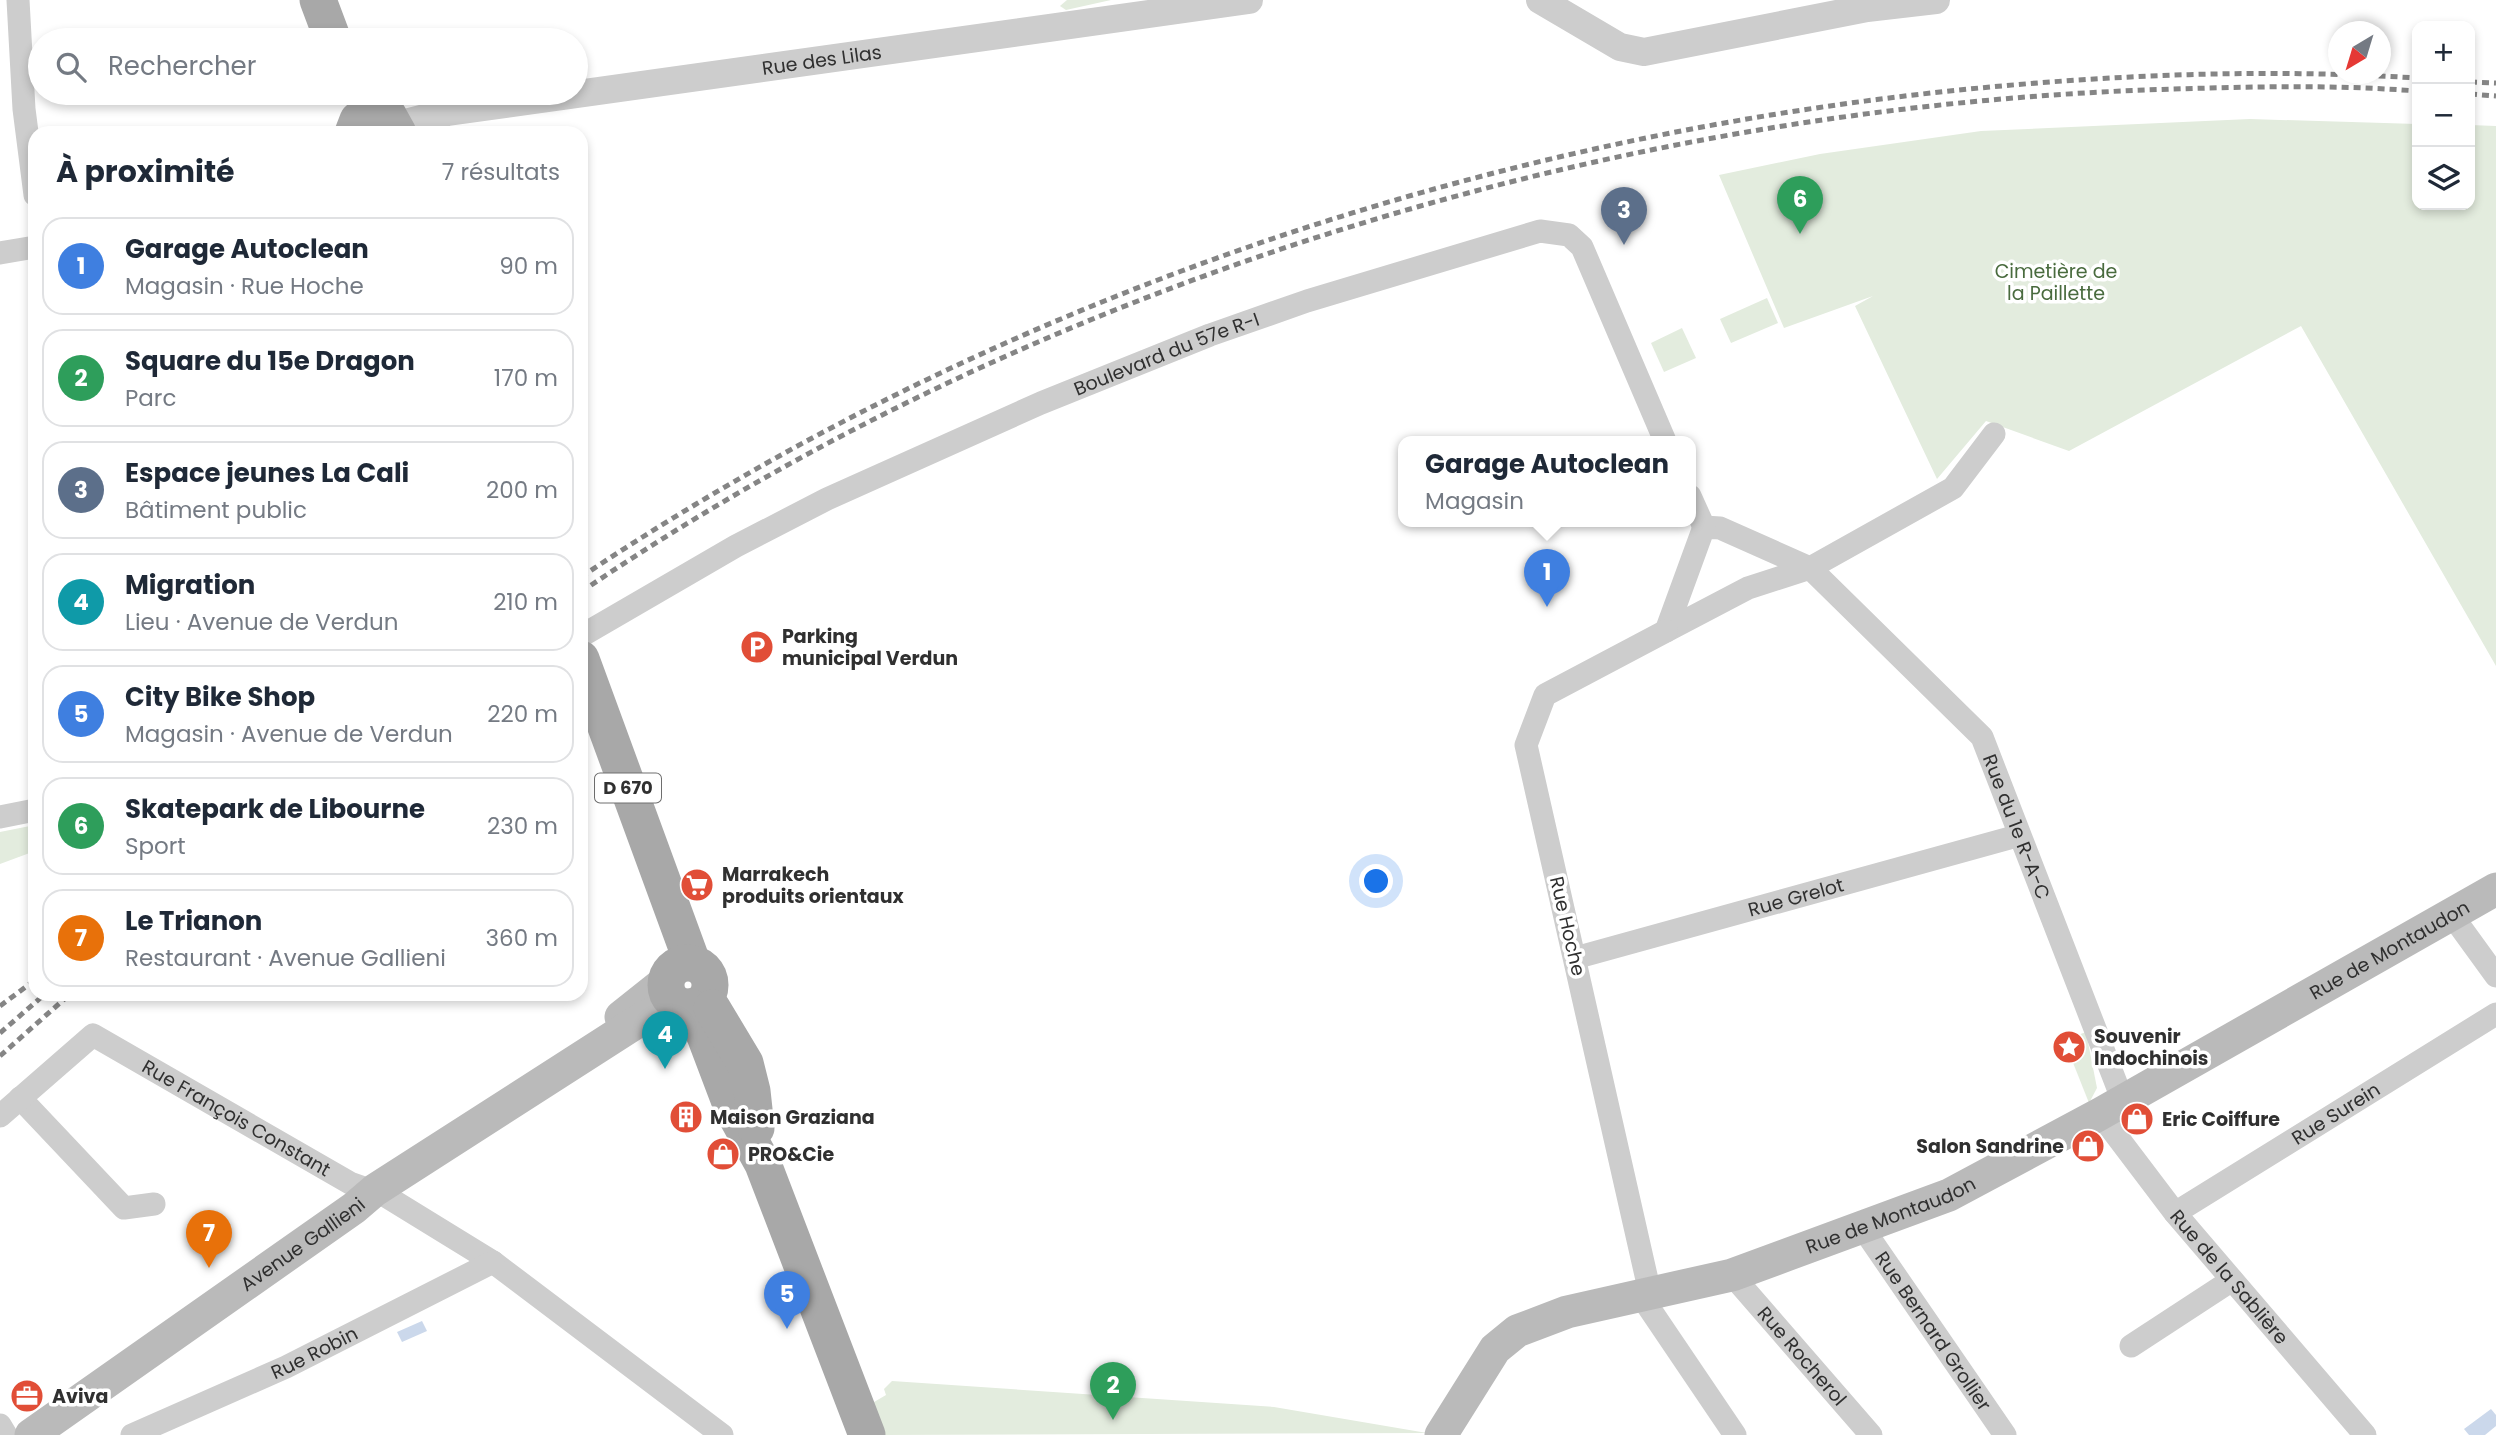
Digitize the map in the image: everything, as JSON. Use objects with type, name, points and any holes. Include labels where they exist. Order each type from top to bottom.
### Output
[{"type":"main road","points":[[318,0],[328,28]]},
{"type":"main road","name":"D 670","points":[[588,681],[684,987]]},
{"type":"main road","name":"D 670","points":[[588,741],[684,987],[745,1063],[763,1164],[867,1435]]},
{"type":"main road","name":"Rue de Montaudon","points":[[1441,1435],[1505,1338],[1567,1312],[1732,1275],[1949,1195],[2111,1107],[2496,889]]},
{"type":"main road","name":"Avenue Gallieni","points":[[31,1435],[344,1216],[374,1191],[577,1059],[637,1002],[684,987]]},
{"type":"street","points":[[18,0],[28,140]]},
{"type":"street","name":"Rue des Lilas","points":[[588,91],[1150,6],[1249,0]]},
{"type":"street","points":[[1540,0],[1620,47],[1644,52],[1867,8],[1936,0]]},
{"type":"street","name":"Rue des Lilas","points":[[373,120],[494,105]]},
{"type":"street","name":"Boulevard du 57e R-I","points":[[588,632],[736,546],[827,499],[1041,403],[1210,335],[1307,301],[1540,231],[1569,235],[1582,247],[1663,436]]},
{"type":"street","points":[[0,253],[28,248]]},
{"type":"street","name":"Rue Hoche","points":[[1646,1294],[1575,958],[1526,745],[1545,695],[1748,588],[1810,568],[1952,488],[1994,433]]},
{"type":"street","points":[[1666,631],[1704,527],[1696,509]]},
{"type":"street","points":[[1704,527],[1720,528],[1810,568]]},
{"type":"street","name":"Rue du 1e R-A-C","points":[[1810,568],[1982,737],[2111,1107]]},
{"type":"street","points":[[0,817],[28,811]]},
{"type":"street","name":"Rue Grelot","points":[[1575,958],[2017,836]]},
{"type":"street","points":[[2451,915],[2496,976]]},
{"type":"street","name":"Rue Surein","points":[[2175,1213],[2496,1014]]},
{"type":"street","name":"Rue François Constant","points":[[0,1116],[93,1035],[350,1183],[374,1191],[493,1262],[722,1435]]},
{"type":"street","points":[[20,1098],[124,1208],[154,1204]]},
{"type":"street","name":"Rue de la Sablière","points":[[2111,1107],[2175,1213],[2365,1435]]},
{"type":"street","name":"Rue Bernard Grollier","points":[[1862,1227],[2005,1435]]},
{"type":"street","name":"Rue Robin","points":[[132,1435],[286,1367],[493,1262]]},
{"type":"street","name":"Rue Rocherol","points":[[1732,1275],[1871,1435]]},
{"type":"street","points":[[2131,1346],[2232,1280]]},
{"type":"street","points":[[1646,1294],[1735,1435]]},
{"type":"street","points":[[0,1425],[6,1435]]},
{"type":"green space","points":[[1067,0],[1111,0],[1066,10],[1060,6]]},
{"type":"green space","name":"Cimetière de la Paillette","points":[[2250,119],[2412,124],[2412,210],[2475,210],[2475,125],[2496,126],[2496,666],[2301,326],[2069,451],[1986,421],[1937,479],[1855,306],[1873,296],[1784,328],[1719,175],[1820,154],[1981,131]]},
{"type":"green space","points":[[1767,298],[1778,323],[1731,343],[1720,319]]},
{"type":"green space","points":[[1682,328],[1696,358],[1664,372],[1651,343]]},
{"type":"green space","points":[[28,826],[28,854],[0,864],[0,832]]},
{"type":"green space","points":[[2086,1032],[2097,1088],[2089,1103],[2064,1040]]},
{"type":"green space","points":[[892,1381],[1274,1407],[1427,1433],[882,1435],[869,1405],[886,1395],[884,1389]]},
{"type":"water","points":[[422,1321],[427,1331],[402,1342],[397,1332]]},
{"type":"water","points":[[2491,1409],[2496,1415],[2496,1426],[2485,1435],[2469,1435],[2464,1429]]},
{"type":"railway","points":[[588,573],[741,478],[907,389],[1079,311],[1255,245],[1435,189],[1618,144],[1804,110],[1990,87],[2203,74],[2412,78]]},
{"type":"railway","points":[[2475,82],[2496,83]]},
{"type":"railway","points":[[588,588],[755,483],[939,387],[1131,304],[1328,234],[1530,177],[1735,134],[1940,105],[2145,90],[2315,87],[2412,91]]},
{"type":"railway","points":[[2475,94],[2496,96]]},
{"type":"railway","points":[[0,1006],[28,985]]},
{"type":"railway","points":[[0,1033],[37,1001]]},
{"type":"railway","points":[[0,1056],[62,1001]]},
{"type":"place","name":"Skatepark de Libourne","points":[[1800,234]]},
{"type":"place","name":"Espace jeunes La Cali","points":[[1624,245]]},
{"type":"place","name":"Garage Autoclean","points":[[1547,607]]},
{"type":"place","name":"Parking municipal Verdun","points":[[757,647]]},
{"type":"place","name":"Marrakech produits orientaux","points":[[697,885]]},
{"type":"place","name":"Souvenir Indochinois","points":[[2069,1047]]},
{"type":"place","name":"Migration","points":[[665,1069]]},
{"type":"place","name":"Maison Graziana","points":[[686,1117]]},
{"type":"place","name":"Eric Coiffure","points":[[2137,1119]]},
{"type":"place","name":"Salon Sandrine","points":[[2088,1146]]},
{"type":"place","name":"PRO&Cie","points":[[723,1154]]},
{"type":"place","name":"Le Trianon","points":[[209,1268]]},
{"type":"place","name":"City Bike Shop","points":[[787,1329]]},
{"type":"place","name":"Aviva","points":[[27,1396]]},
{"type":"place","name":"Square du 15e Dragon","points":[[1113,1420]]}]
